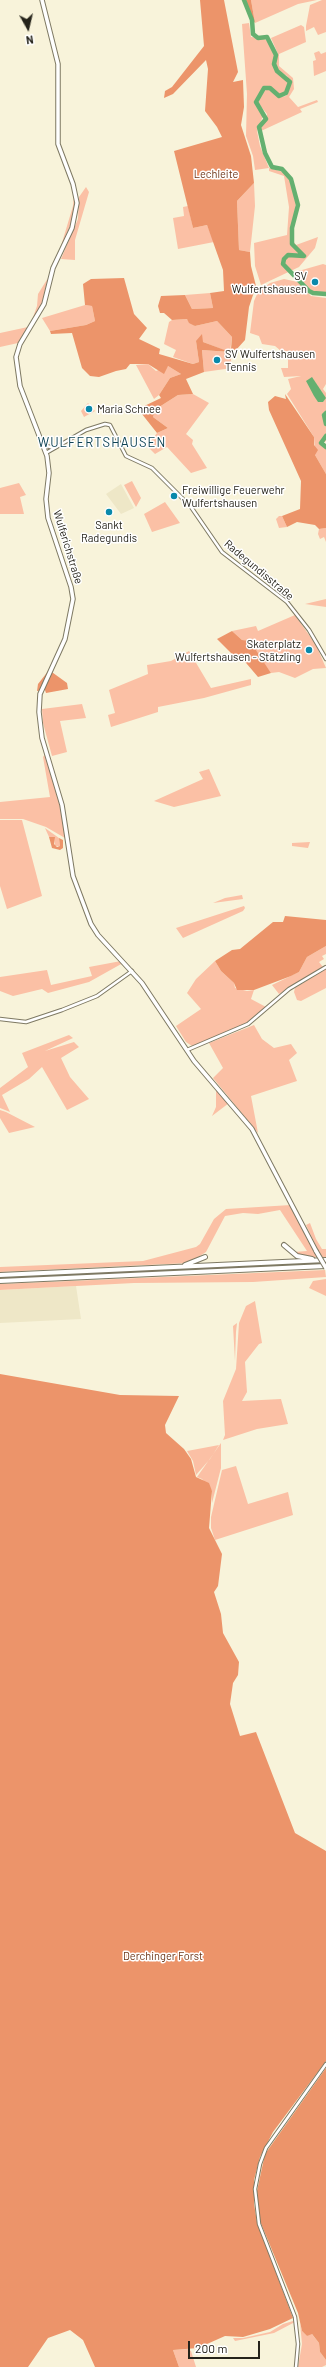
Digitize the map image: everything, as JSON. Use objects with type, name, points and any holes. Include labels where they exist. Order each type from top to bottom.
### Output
[{"type":"highway","points":[[284,1245],[297,1256],[318,1261]]},
{"type":"highway","points":[[178,1267],[205,1257]]},
{"type":"highway","points":[[0,1275],[326,1260]]},
{"type":"highway","points":[[0,1280],[326,1267]]},
{"type":"main road","name":"Wulferichstraße","points":[[42,0],[58,64],[58,144],[73,184],[77,203],[72,228],[53,268],[48,291],[38,316],[20,344],[16,357],[19,382],[46,453],[49,465],[46,499],[48,518],[71,587],[73,599],[65,639],[40,694],[39,721],[62,805],[73,876],[94,929],[132,971],[152,997],[187,1050],[252,1129],[316,1251],[326,1267]]},
{"type":"street","name":"Radegundisstraße","points":[[46,453],[86,430],[105,424],[110,426],[126,456],[145,463],[160,475],[191,507],[222,552],[284,599],[318,643],[326,660]]},
{"type":"street","points":[[43,445],[54,448]]},
{"type":"street","points":[[187,1050],[248,1024],[289,989],[326,967]]},
{"type":"street","points":[[0,1019],[19,1022],[31,1021],[91,999],[103,993],[132,971]]},
{"type":"street","points":[[296,2367],[298,2344],[296,2317],[262,2231],[256,2204],[255,2189],[260,2164],[275,2135],[326,2064]]},
{"type":"shaded area","points":[[251,0],[317,0],[298,4],[255,23]]},
{"type":"shaded area","points":[[326,0],[326,32],[318,35],[314,27],[306,31],[306,26],[310,5]]},
{"type":"shaded area","points":[[249,23],[251,37],[263,38],[269,42],[275,56],[273,66],[289,84],[287,92],[279,96],[268,87],[264,88],[255,102],[263,116],[257,131],[260,146],[269,168],[255,170],[253,156],[246,136],[247,94],[242,24]]},
{"type":"shaded area","points":[[301,25],[304,27],[306,42],[279,54],[279,66],[293,78],[294,89],[289,97],[298,107],[317,100],[318,102],[300,109],[302,112],[261,131],[261,126],[266,121],[267,114],[258,103],[262,92],[268,89],[280,97],[286,96],[291,84],[287,76],[277,70],[275,64],[278,54],[271,38]]},
{"type":"shaded area","points":[[319,51],[321,54],[326,52],[326,71],[314,76],[313,61],[316,60],[314,53]]},
{"type":"shaded area","points":[[269,168],[284,172],[289,177],[296,204],[290,236],[296,245],[318,237],[315,248],[299,267],[261,285],[255,266],[254,243],[287,235],[289,207],[284,176],[269,171]]},
{"type":"shaded area","points":[[254,183],[255,206],[250,252],[239,250],[237,201]]},
{"type":"shaded area","points":[[86,187],[89,192],[75,240],[75,260],[61,259],[78,219],[79,197]]},
{"type":"shaded area","points":[[74,194],[75,200],[73,219],[61,246],[73,206]]},
{"type":"shaded area","points":[[188,206],[193,228],[207,225],[214,242],[178,249],[173,218],[184,216],[183,207]]},
{"type":"shaded area","name":"SV Wulfertshausen","points":[[323,264],[326,265],[326,292],[312,292],[295,272]]},
{"type":"shaded area","points":[[48,278],[42,303],[31,323],[37,306],[38,294]]},
{"type":"shaded area","points":[[284,279],[298,282],[311,296],[326,298],[326,384],[323,389],[326,393],[326,441],[323,443],[326,446],[326,474],[315,455],[314,437],[287,394],[291,389],[288,379],[301,376],[284,377],[281,368],[288,368],[288,351],[281,351],[275,346],[262,344],[259,336],[250,333],[254,301],[258,292],[270,283]],"holes":[[[312,378],[324,396],[323,402],[318,402]]]},
{"type":"shaded area","points":[[210,293],[213,308],[192,309],[185,295]]},
{"type":"shaded area","points":[[85,305],[92,306],[95,321],[86,325],[50,331],[42,318]]},
{"type":"shaded area","points":[[187,319],[195,326],[217,321],[232,337],[230,352],[232,368],[204,372],[202,350],[229,352],[203,342],[196,341],[199,362],[193,364],[173,357],[176,350],[164,344],[169,322],[172,320]]},
{"type":"shaded area","points":[[28,327],[18,343],[0,347],[0,333]]},
{"type":"shaded area","points":[[148,364],[156,371],[168,366],[181,374],[170,378],[159,395],[154,399],[136,365]]},
{"type":"shaded area","points":[[312,377],[326,398],[323,402],[318,402],[306,381]]},
{"type":"shaded area","points":[[193,394],[209,403],[186,434],[193,440],[192,444],[207,468],[191,473],[167,447],[155,454],[147,446],[157,433],[168,428],[153,417],[156,409],[178,395]]},
{"type":"shaded area","points":[[88,403],[95,411],[84,417],[81,411]]},
{"type":"shaded area","points":[[132,481],[141,498],[136,507],[124,485]]},
{"type":"shaded area","points":[[19,483],[26,495],[20,497],[24,514],[0,514],[0,488]]},
{"type":"shaded area","points":[[121,484],[134,508],[121,514],[106,494]]},
{"type":"shaded area","points":[[165,502],[180,523],[152,532],[144,514]]},
{"type":"shaded area","points":[[279,516],[282,516],[287,527],[279,528],[276,519]]},
{"type":"shaded area","points":[[326,528],[326,542],[324,537],[320,539],[318,534],[319,529]]},
{"type":"shaded area","points":[[326,599],[326,607],[305,604]]},
{"type":"shaded area","points":[[295,615],[316,645],[326,668],[313,669],[295,678],[279,672],[271,673],[250,642],[242,640],[232,631],[256,626],[258,631]]},
{"type":"shaded area","points":[[189,651],[211,688],[251,679],[251,685],[204,698],[158,707],[158,712],[111,727],[108,715],[115,713],[109,690],[148,674],[147,665],[171,661]]},
{"type":"shaded area","points":[[82,704],[86,718],[60,721],[67,752],[52,756],[43,723],[42,709]]},
{"type":"shaded area","points":[[46,753],[59,796],[65,838],[46,827],[23,819],[0,819],[0,802],[50,797],[43,757]]},
{"type":"shaded area","points":[[209,769],[221,796],[174,807],[154,801],[203,779],[199,772]]},
{"type":"shaded area","points":[[0,820],[22,820],[42,896],[7,909],[0,886]]},
{"type":"shaded area","points":[[45,828],[59,838],[60,846],[55,846],[54,837],[49,837]]},
{"type":"shaded area","points":[[310,842],[308,848],[292,846],[292,843]]},
{"type":"shaded area","points":[[242,895],[243,899],[213,903],[225,898]]},
{"type":"shaded area","points":[[244,906],[245,908],[243,911],[183,938],[176,928]]},
{"type":"shaded area","points":[[326,946],[326,954],[322,956],[324,959],[319,962],[323,967],[279,994],[272,985],[299,972],[307,957]]},
{"type":"shaded area","points":[[121,961],[123,963],[89,982],[48,993],[42,989],[13,996],[0,991],[0,977],[47,970],[51,985],[92,976],[89,967]]},
{"type":"shaded area","points":[[215,961],[221,971],[234,983],[235,988],[247,991],[254,990],[251,999],[266,1007],[250,1021],[237,1028],[192,1046],[186,1042],[176,1026],[201,1009],[187,993],[196,979]]},
{"type":"shaded area","points":[[326,969],[326,988],[301,1001],[297,1000],[294,992],[295,988]]},
{"type":"shaded area","points":[[254,1025],[262,1039],[274,1048],[291,1044],[297,1053],[289,1060],[297,1081],[251,1096],[258,1133],[213,1078],[223,1068],[209,1043]]},
{"type":"shaded area","points":[[69,1035],[73,1038],[45,1051],[74,1042],[79,1047],[61,1058],[70,1077],[89,1099],[67,1110],[42,1067],[29,1079],[2,1095],[10,1112],[0,1108],[0,1088],[28,1067],[22,1053]]},
{"type":"shaded area","points":[[216,1089],[229,1103],[212,1116],[216,1107]]},
{"type":"shaded area","points":[[0,1110],[35,1127],[9,1133],[0,1118]]},
{"type":"shaded area","points":[[291,1205],[317,1257],[303,1257],[294,1252],[307,1251],[280,1210],[258,1214],[243,1213],[225,1216],[206,1252],[189,1263],[0,1272],[0,1267],[143,1261],[196,1247],[200,1244],[214,1219],[226,1209]]},
{"type":"shaded area","points":[[310,1223],[316,1239],[322,1249],[326,1249],[326,1257],[322,1257],[306,1225]]},
{"type":"shaded area","points":[[325,1270],[326,1277],[253,1282],[134,1283],[0,1290],[0,1284]]},
{"type":"shaded area","points":[[326,1279],[326,1296],[309,1288],[313,1281]]},
{"type":"shaded area","points":[[76,1286],[81,1319],[0,1323],[0,1290]]},
{"type":"shaded area","points":[[255,1301],[262,1343],[259,1344],[245,1362],[247,1392],[242,1401],[281,1399],[288,1424],[257,1429],[223,1440],[225,1435],[223,1401],[236,1369],[239,1323],[246,1306]]},
{"type":"shaded area","points":[[237,1323],[236,1332],[235,1361],[233,1326]]},
{"type":"shaded area","points":[[221,1443],[221,1468],[212,1503],[212,1491],[202,1479],[197,1477]]},
{"type":"shaded area","points":[[219,1445],[210,1459],[196,1475],[193,1461],[187,1451]]},
{"type":"shaded area","points":[[236,1466],[248,1504],[288,1492],[293,1515],[215,1540],[211,1528],[211,1517],[222,1470]]},
{"type":"shaded area","points":[[293,2321],[295,2322],[274,2333],[235,2341],[233,2338],[243,2338],[270,2332],[283,2324]]},
{"type":"shaded area","points":[[300,2323],[302,2331],[307,2336],[311,2333],[319,2343],[320,2352],[326,2360],[326,2365],[322,2367],[298,2367],[302,2344]]},
{"type":"shaded area","points":[[188,2349],[191,2351],[196,2367],[179,2367],[173,2350]]},
{"type":"green space","name":"Lechleite","points":[[200,0],[224,0],[238,72],[233,82],[243,80],[244,107],[241,125],[251,156],[254,183],[237,201],[239,250],[250,252],[251,266],[256,286],[249,307],[245,340],[236,350],[231,349],[232,337],[217,321],[195,326],[189,323],[187,319],[172,320],[164,313],[160,313],[158,306],[161,296],[185,295],[192,309],[213,308],[210,293],[224,291],[223,270],[207,225],[193,228],[174,151],[222,137],[217,127],[205,111],[208,69],[206,60],[173,94],[164,98],[165,91],[172,87],[204,46]]},
{"type":"green space","points":[[246,0],[251,0],[255,23],[249,15]]},
{"type":"green space","points":[[124,278],[134,314],[147,328],[139,339],[160,349],[159,354],[193,364],[199,362],[196,341],[202,334],[203,342],[230,352],[202,350],[204,372],[186,379],[193,394],[178,395],[156,409],[153,417],[168,428],[157,433],[138,409],[161,398],[159,395],[170,378],[181,374],[168,366],[164,374],[148,364],[130,364],[126,369],[99,377],[90,376],[82,368],[72,333],[51,334],[50,331],[86,325],[95,321],[92,306],[85,305],[83,284],[91,279]]},
{"type":"green space","points":[[285,394],[314,437],[314,445],[318,450],[315,455],[326,474],[326,528],[319,529],[315,525],[297,522],[287,527],[282,516],[300,509],[301,481],[269,410],[268,402],[275,396],[286,399]]},
{"type":"green space","points":[[232,631],[242,640],[250,641],[271,673],[258,677],[241,657],[234,656],[217,639]]},
{"type":"green space","points":[[49,670],[67,683],[68,689],[46,693],[45,690],[37,691],[38,684]]},
{"type":"green space","points":[[49,837],[55,837],[54,844],[57,847],[60,846],[59,838],[63,840],[63,848],[60,850],[52,848]]},
{"type":"green space","points":[[285,916],[326,920],[326,946],[307,957],[299,972],[291,976],[254,990],[237,990],[234,983],[221,971],[215,961],[232,950],[240,949],[273,922],[283,922]]},
{"type":"green space","name":"Derchinger Forst","points":[[0,1374],[120,1395],[179,1396],[165,1425],[166,1433],[184,1449],[191,1459],[196,1477],[209,1483],[212,1491],[209,1528],[222,1554],[218,1586],[214,1592],[221,1614],[223,1633],[239,1662],[238,1675],[233,1683],[230,1704],[240,1736],[256,1732],[295,1833],[326,1851],[326,2061],[273,2132],[260,2157],[254,2180],[254,2204],[257,2222],[293,2318],[270,2329],[243,2337],[225,2336],[198,2348],[173,2350],[179,2367],[95,2367],[83,2340],[70,2330],[48,2338],[28,2367],[0,2367]]},
{"type":"green space","points":[[326,2068],[326,2360],[320,2352],[319,2343],[312,2334],[307,2336],[302,2331],[298,2313],[260,2221],[257,2191],[265,2154]]},
{"type":"waterway","points":[[244,0],[252,20],[253,34],[258,38],[267,37],[276,55],[274,64],[277,71],[290,82],[286,93],[279,96],[270,88],[264,88],[256,102],[266,119],[259,127],[265,153],[272,167],[282,169],[291,179],[298,205],[292,228],[292,244],[304,256],[288,255],[284,259],[283,264],[309,291],[313,293],[326,294]]},
{"type":"waterway","points":[[326,413],[324,415],[326,424]]},
{"type":"waterway","points":[[326,436],[321,443],[326,447]]},
{"type":"place","name":"SV Wulfertshausen","points":[[315,282]]},
{"type":"place","name":"SV Wulfertshausen Tennis","points":[[217,360]]},
{"type":"place","name":"Maria Schnee","points":[[89,409]]},
{"type":"place","name":"Freiwillige Feuerwehr Wulfertshausen","points":[[174,496]]},
{"type":"place","name":"Sankt Radegundis","points":[[109,512]]},
{"type":"place","name":"Skaterplatz Wulfertshausen - Stätzling","points":[[309,650]]},
{"type":"district","name":"WULFERTSHAUSEN","points":[[102,443]]}]
